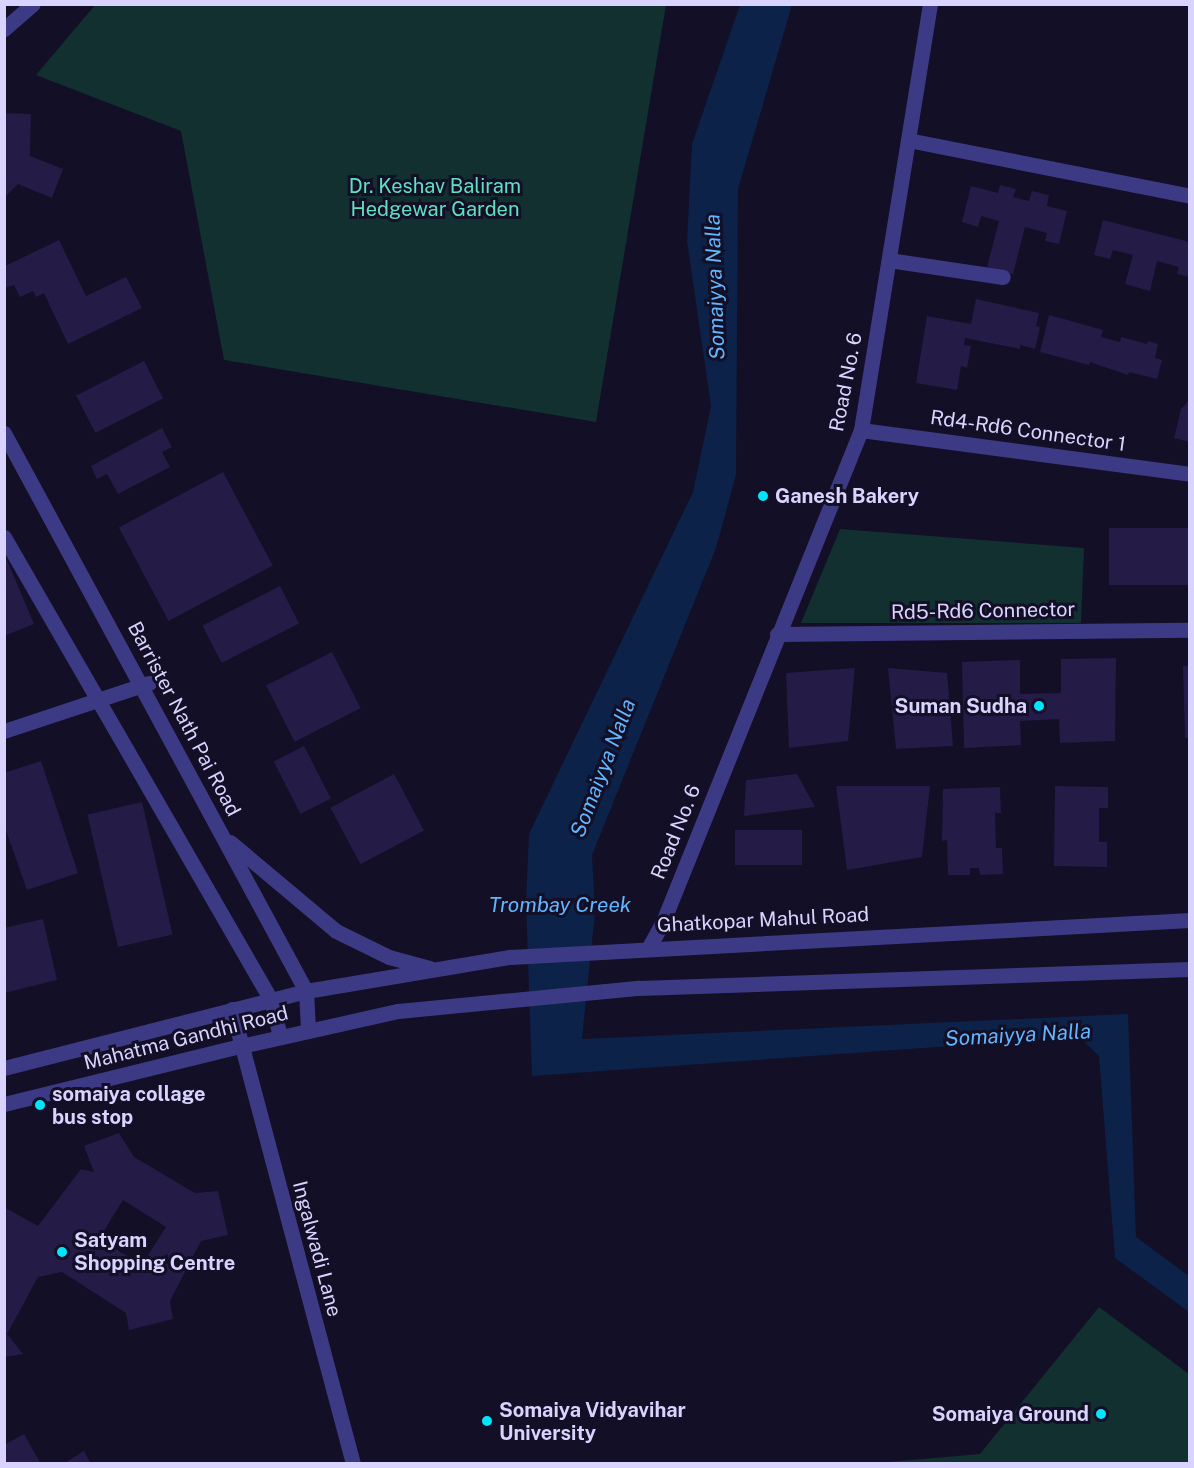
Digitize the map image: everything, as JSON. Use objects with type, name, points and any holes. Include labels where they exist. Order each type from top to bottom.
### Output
[{"type":"street","points":[[4,29],[33,4]]},
{"type":"street","name":"Road No. 6","points":[[649,947],[662,924],[861,429],[930,4]]},
{"type":"street","points":[[908,140],[1190,196]]},
{"type":"street","points":[[889,260],[1004,277]]},
{"type":"street","name":"Rd4-Rd6 Connector 1","points":[[861,429],[1190,474]]},
{"type":"street","name":"Barrister Nath Pai Road","points":[[4,433],[146,684],[222,834],[306,991],[308,1030]]},
{"type":"street","points":[[4,537],[271,1000],[280,1037]]},
{"type":"street","name":"Rd5-Rd6 Connector","points":[[777,634],[1190,630]]},
{"type":"street","points":[[4,731],[146,684]]},
{"type":"street","points":[[222,834],[268,876],[336,931],[389,957],[435,969]]},
{"type":"street","name":"Ghatkopar Mahul Road","points":[[306,991],[510,957],[649,947],[1190,920]]},
{"type":"street","points":[[308,1030],[398,1011],[604,991],[1190,969]]},
{"type":"street","name":"Mahatma Gandhi Road","points":[[4,1068],[306,991]]},
{"type":"street","name":"Ingalwadi Lane","points":[[232,1009],[353,1464]]},
{"type":"street","name":"Mahatma Gandhi Road","points":[[4,1104],[308,1030]]},
{"type":"green space","name":"Dr. Keshav Baliram Hedgewar Garden","points":[[95,5],[666,5],[596,422],[224,360],[181,131],[36,75]]},
{"type":"green space","points":[[840,529],[1084,548],[1081,623],[801,623]]},
{"type":"green space","name":"Somaiya Ground","points":[[1099,1307],[1189,1374],[1189,1463],[876,1463],[980,1454]]},
{"type":"water","name":"Trombay Creek","points":[[740,5],[792,5],[738,189],[736,475],[716,548],[592,855],[595,912],[582,1039],[1128,1014],[1136,1237],[1189,1276],[1189,1312],[1115,1258],[1099,1056],[1079,1037],[532,1076],[526,902],[529,834],[693,492],[711,406],[687,241],[692,144]]},
{"type":"building","points":[[4,113],[31,114],[30,156],[63,169],[52,198],[18,184],[4,198]]},
{"type":"building","points":[[1000,185],[1016,189],[1013,197],[1029,201],[1032,191],[1049,195],[1047,206],[1067,211],[1059,244],[1045,241],[1047,233],[1025,227],[1013,274],[987,267],[999,221],[981,216],[978,227],[962,222],[971,186],[998,193]]},
{"type":"building","points":[[1103,220],[1190,242],[1190,277],[1177,274],[1179,267],[1157,261],[1150,291],[1125,284],[1133,255],[1113,250],[1110,259],[1094,255]]},
{"type":"building","points":[[59,240],[86,296],[126,277],[142,308],[68,344],[44,293],[36,297],[33,291],[20,297],[14,285],[5,288],[5,266]]},
{"type":"building","points":[[976,299],[1039,313],[1036,326],[1040,327],[1035,349],[1020,345],[1020,349],[965,338],[964,345],[971,346],[967,368],[961,366],[957,390],[916,383],[927,316],[971,324]]},
{"type":"building","points":[[1049,315],[1103,330],[1101,337],[1120,342],[1121,337],[1147,344],[1148,341],[1158,344],[1155,358],[1162,360],[1157,379],[1129,372],[1128,375],[1090,362],[1089,365],[1040,352]]},
{"type":"building","points":[[144,361],[163,398],[95,433],[76,396]]},
{"type":"building","points":[[1190,399],[1190,442],[1174,438],[1181,409]]},
{"type":"building","points":[[162,428],[172,447],[162,452],[170,467],[118,494],[107,474],[97,479],[91,466]]},
{"type":"building","points":[[223,472],[273,566],[169,621],[119,527]]},
{"type":"building","points":[[1109,528],[1190,528],[1190,585],[1109,585]]},
{"type":"building","points":[[4,553],[34,624],[4,636]]},
{"type":"building","points":[[280,586],[299,623],[222,663],[202,625]]},
{"type":"building","points":[[332,652],[361,708],[295,742],[266,686]]},
{"type":"building","name":"Suman Sudha","points":[[1116,658],[1115,741],[1060,743],[1059,719],[1020,721],[1021,745],[964,748],[962,662],[1020,660],[1020,694],[1061,693],[1061,659]]},
{"type":"building","points":[[1183,666],[1190,666],[1190,738],[1185,738]]},
{"type":"building","points":[[855,668],[848,741],[789,748],[786,673]]},
{"type":"building","points":[[888,668],[947,673],[953,746],[896,749]]},
{"type":"building","points":[[304,746],[331,799],[300,814],[274,761]]},
{"type":"building","points":[[41,761],[78,873],[27,890],[4,825],[4,773]]},
{"type":"building","points":[[394,774],[424,831],[360,864],[330,808]]},
{"type":"building","points":[[797,774],[815,807],[744,816],[746,780]]},
{"type":"building","points":[[836,786],[930,786],[922,857],[847,870]]},
{"type":"building","points":[[1055,786],[1108,787],[1108,808],[1099,808],[1099,842],[1107,842],[1107,867],[1054,866]]},
{"type":"building","points":[[1000,787],[1001,813],[995,813],[996,848],[1002,848],[1003,874],[980,875],[979,868],[970,868],[970,875],[948,875],[947,840],[942,841],[943,789]]},
{"type":"building","points":[[142,802],[173,935],[118,947],[87,815]]},
{"type":"building","points":[[735,830],[802,830],[802,865],[735,865]]},
{"type":"building","points":[[43,919],[57,980],[4,993],[4,928]]},
{"type":"building","name":"Satyam Shopping Centre","points":[[119,1133],[134,1157],[195,1193],[218,1191],[228,1235],[201,1241],[170,1301],[173,1319],[129,1330],[126,1313],[62,1272],[38,1277],[7,1334],[23,1354],[4,1357],[4,1207],[38,1226],[81,1169],[94,1172],[84,1146]],"holes":[[[123,1200],[166,1227],[142,1265],[99,1239]]]},
{"type":"building","points":[[24,1434],[41,1464],[4,1464],[4,1445]]},
{"type":"building","points":[[84,1451],[91,1464],[63,1464]]},
{"type":"place","name":"Ganesh Bakery","points":[[763,496]]},
{"type":"place","name":"Suman Sudha","points":[[1039,706]]},
{"type":"place","name":"somaiya collage bus stop","points":[[40,1105]]},
{"type":"place","name":"Satyam Shopping Centre","points":[[62,1252]]},
{"type":"place","name":"Somaiya Ground","points":[[1101,1414]]},
{"type":"place","name":"Somaiya Vidyavihar University","points":[[487,1421]]},
{"type":"water label","name":"Somaiyya Nalla","points":[[715,287]]},
{"type":"water label","name":"Somaiyya Nalla","points":[[603,768]]},
{"type":"water label","name":"Somaiyya Nalla","points":[[1018,1035]]}]
